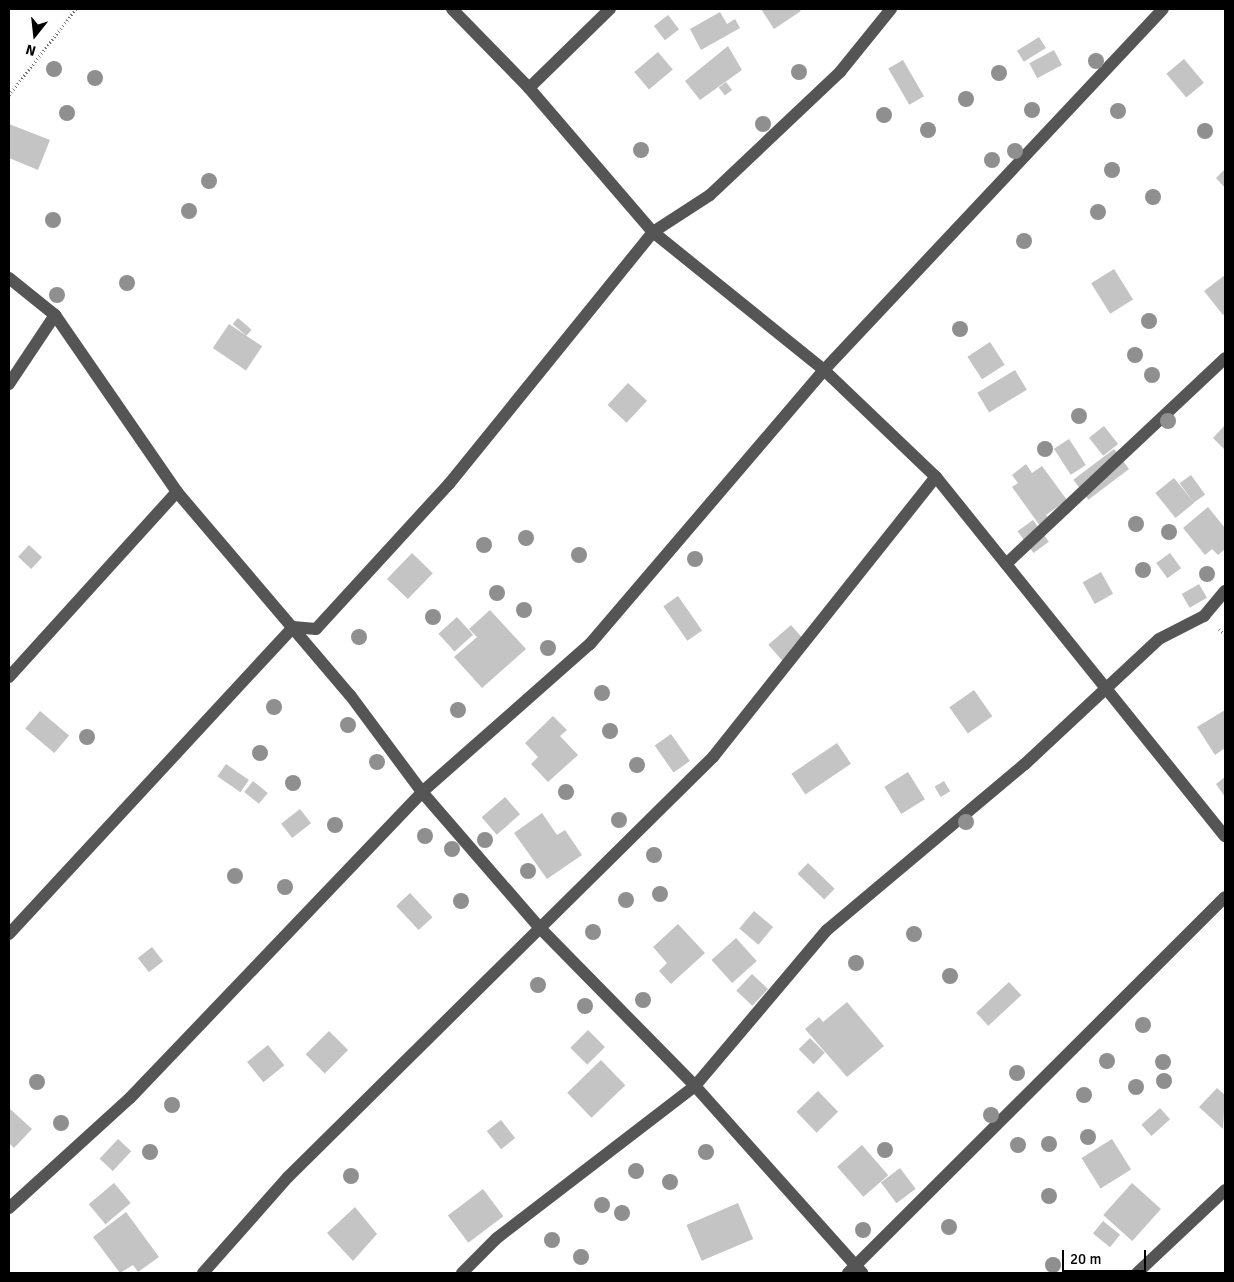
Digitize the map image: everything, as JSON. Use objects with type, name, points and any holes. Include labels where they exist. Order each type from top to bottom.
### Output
[{"type":"street","points":[[452,9],[529,88],[653,232],[824,370],[936,477],[1225,836]]},
{"type":"street","points":[[529,88],[610,9]]},
{"type":"street","points":[[293,627],[316,629],[449,484],[653,232],[710,195],[840,72],[890,9]]},
{"type":"street","points":[[9,1208],[130,1098],[422,792],[590,644],[824,370],[1164,9]]},
{"type":"street","points":[[9,278],[55,315],[177,492],[350,694],[422,792],[538,926],[694,1086],[855,1271],[1225,897]]},
{"type":"street","points":[[9,384],[55,315]]},
{"type":"street","points":[[1006,564],[1225,358]]},
{"type":"street","points":[[203,1273],[288,1177],[538,926],[713,757],[936,477]]},
{"type":"street","points":[[9,677],[177,492]]},
{"type":"street","points":[[462,1273],[497,1238],[694,1086],[827,930],[1025,764],[1105,687],[1159,639],[1204,616],[1225,591]]},
{"type":"street","points":[[9,934],[293,627]]},
{"type":"street","points":[[1137,1273],[1225,1190]]},
{"type":"path","points":[[9,95],[76,9]]},
{"type":"building","points":[[761,9],[799,9],[801,11],[774,29]]},
{"type":"building","points":[[720,12],[727,24],[735,19],[740,28],[701,50],[690,29]]},
{"type":"building","points":[[668,15],[679,29],[665,40],[654,26]]},
{"type":"building","points":[[1039,37],[1046,48],[1024,62],[1017,51]]},
{"type":"building","points":[[728,46],[742,70],[700,100],[685,81]]},
{"type":"building","points":[[1054,50],[1062,65],[1037,78],[1029,63]]},
{"type":"building","points":[[658,52],[673,70],[649,90],[634,72]]},
{"type":"building","points":[[1184,59],[1204,83],[1186,98],[1166,74]]},
{"type":"building","points":[[903,60],[924,96],[909,105],[888,68]]},
{"type":"building","points":[[726,82],[732,90],[725,95],[719,87]]},
{"type":"building","points":[[9,124],[50,140],[38,170],[9,158]]},
{"type":"building","points":[[1225,169],[1225,188],[1216,178]]},
{"type":"building","points":[[1114,269],[1133,300],[1110,314],[1091,283]]},
{"type":"building","points":[[1225,275],[1225,313],[1223,315],[1204,291]]},
{"type":"building","points":[[238,318],[252,330],[246,336],[233,324]]},
{"type":"building","points":[[229,324],[262,346],[246,370],[213,348]]},
{"type":"building","points":[[990,342],[1005,365],[982,379],[967,357]]},
{"type":"building","points":[[1015,370],[1027,390],[989,412],[977,393]]},
{"type":"building","points":[[628,383],[647,401],[627,423],[608,405]]},
{"type":"building","points":[[1225,425],[1225,450],[1213,438]]},
{"type":"building","points":[[1104,426],[1118,444],[1103,456],[1089,438]]},
{"type":"building","points":[[1069,439],[1086,465],[1071,475],[1054,449]]},
{"type":"building","points":[[1114,449],[1129,469],[1088,500],[1073,480]]},
{"type":"building","points":[[1026,464],[1032,473],[1042,466],[1067,500],[1046,515],[1052,523],[1043,530],[1012,487],[1018,483],[1012,475]]},
{"type":"building","points":[[1191,475],[1205,494],[1194,503],[1180,483]]},
{"type":"building","points":[[1174,478],[1194,503],[1175,518],[1155,493]]},
{"type":"building","points":[[1208,507],[1225,528],[1225,549],[1218,555],[1212,549],[1205,555],[1183,528]]},
{"type":"building","points":[[1033,520],[1049,542],[1033,553],[1018,531]]},
{"type":"building","points":[[29,545],[42,557],[31,569],[18,557]]},
{"type":"building","points":[[412,553],[433,573],[408,599],[387,579]]},
{"type":"building","points":[[1170,553],[1181,568],[1167,578],[1156,563]]},
{"type":"building","points":[[1101,572],[1113,594],[1095,604],[1083,582]]},
{"type":"building","points":[[1199,584],[1207,598],[1190,608],[1182,594]]},
{"type":"building","points":[[678,596],[702,630],[687,641],[663,606]]},
{"type":"building","points":[[490,610],[526,649],[482,688],[454,657],[477,637],[469,629]]},
{"type":"building","points":[[457,617],[473,635],[454,652],[438,634]]},
{"type":"building","points":[[791,625],[806,642],[783,662],[768,645]]},
{"type":"building","points":[[974,690],[992,716],[968,733],[949,707]]},
{"type":"building","points":[[1225,710],[1225,748],[1215,755],[1197,727]]},
{"type":"building","points":[[40,711],[69,735],[54,753],[25,729]]},
{"type":"building","points":[[553,716],[567,730],[560,736],[578,755],[548,782],[531,764],[538,757],[525,743]]},
{"type":"building","points":[[671,734],[690,761],[674,773],[655,745]]},
{"type":"building","points":[[837,743],[851,764],[805,794],[791,774]]},
{"type":"building","points":[[226,764],[249,780],[240,792],[217,776]]},
{"type":"building","points":[[908,772],[925,799],[901,814],[884,787]]},
{"type":"building","points":[[1225,777],[1225,797],[1216,784]]},
{"type":"building","points":[[253,781],[268,793],[259,804],[244,792]]},
{"type":"building","points":[[944,781],[950,791],[941,797],[935,787]]},
{"type":"building","points":[[505,797],[520,814],[497,835],[482,817]]},
{"type":"building","points":[[300,809],[311,823],[292,838],[281,824]]},
{"type":"building","points":[[542,813],[557,835],[565,830],[582,855],[547,879],[514,833]]},
{"type":"building","points":[[808,863],[835,889],[824,899],[798,874]]},
{"type":"building","points":[[410,893],[433,917],[419,930],[396,906]]},
{"type":"building","points":[[754,911],[773,927],[758,945],[739,929]]},
{"type":"building","points":[[678,924],[705,953],[671,984],[659,971],[667,963],[653,947]]},
{"type":"building","points":[[736,938],[757,961],[732,983],[711,960]]},
{"type":"building","points":[[152,947],[163,961],[149,972],[138,958]]},
{"type":"building","points":[[752,974],[768,989],[752,1006],[736,991]]},
{"type":"building","points":[[1009,982],[1021,995],[988,1026],[976,1013]]},
{"type":"building","points":[[847,1002],[884,1046],[847,1077],[805,1029],[819,1017],[823,1022]]},
{"type":"building","points":[[588,1030],[605,1047],[587,1065],[570,1048]]},
{"type":"building","points":[[329,1031],[348,1050],[325,1073],[306,1054]]},
{"type":"building","points":[[810,1038],[825,1053],[814,1064],[799,1049]]},
{"type":"building","points":[[268,1045],[284,1065],[263,1082],[247,1062]]},
{"type":"building","points":[[601,1060],[625,1085],[592,1118],[567,1093]]},
{"type":"building","points":[[1217,1088],[1225,1095],[1223,1129],[1199,1107]]},
{"type":"building","points":[[818,1091],[838,1112],[817,1133],[796,1112]]},
{"type":"building","points":[[9,1108],[32,1129],[14,1148],[9,1143]]},
{"type":"building","points":[[1160,1108],[1170,1119],[1151,1136],[1141,1125]]},
{"type":"building","points":[[501,1120],[515,1138],[501,1149],[487,1131]]},
{"type":"building","points":[[118,1139],[131,1151],[113,1171],[100,1159]]},
{"type":"building","points":[[1112,1139],[1131,1170],[1101,1189],[1081,1158]]},
{"type":"building","points":[[862,1145],[888,1175],[863,1197],[837,1167]]},
{"type":"building","points":[[900,1168],[916,1189],[896,1203],[881,1182]]},
{"type":"building","points":[[114,1183],[131,1203],[105,1224],[89,1204]]},
{"type":"building","points":[[1132,1183],[1161,1209],[1132,1241],[1103,1215]]},
{"type":"building","points":[[483,1189],[503,1216],[468,1243],[448,1215]]},
{"type":"building","points":[[738,1203],[753,1239],[702,1261],[686,1225]]},
{"type":"building","points":[[355,1207],[377,1234],[353,1261],[327,1233]]},
{"type":"building","points":[[126,1212],[159,1257],[138,1272],[133,1265],[120,1273],[93,1237]]},
{"type":"building","points":[[1103,1221],[1120,1235],[1110,1247],[1093,1233]]}]
